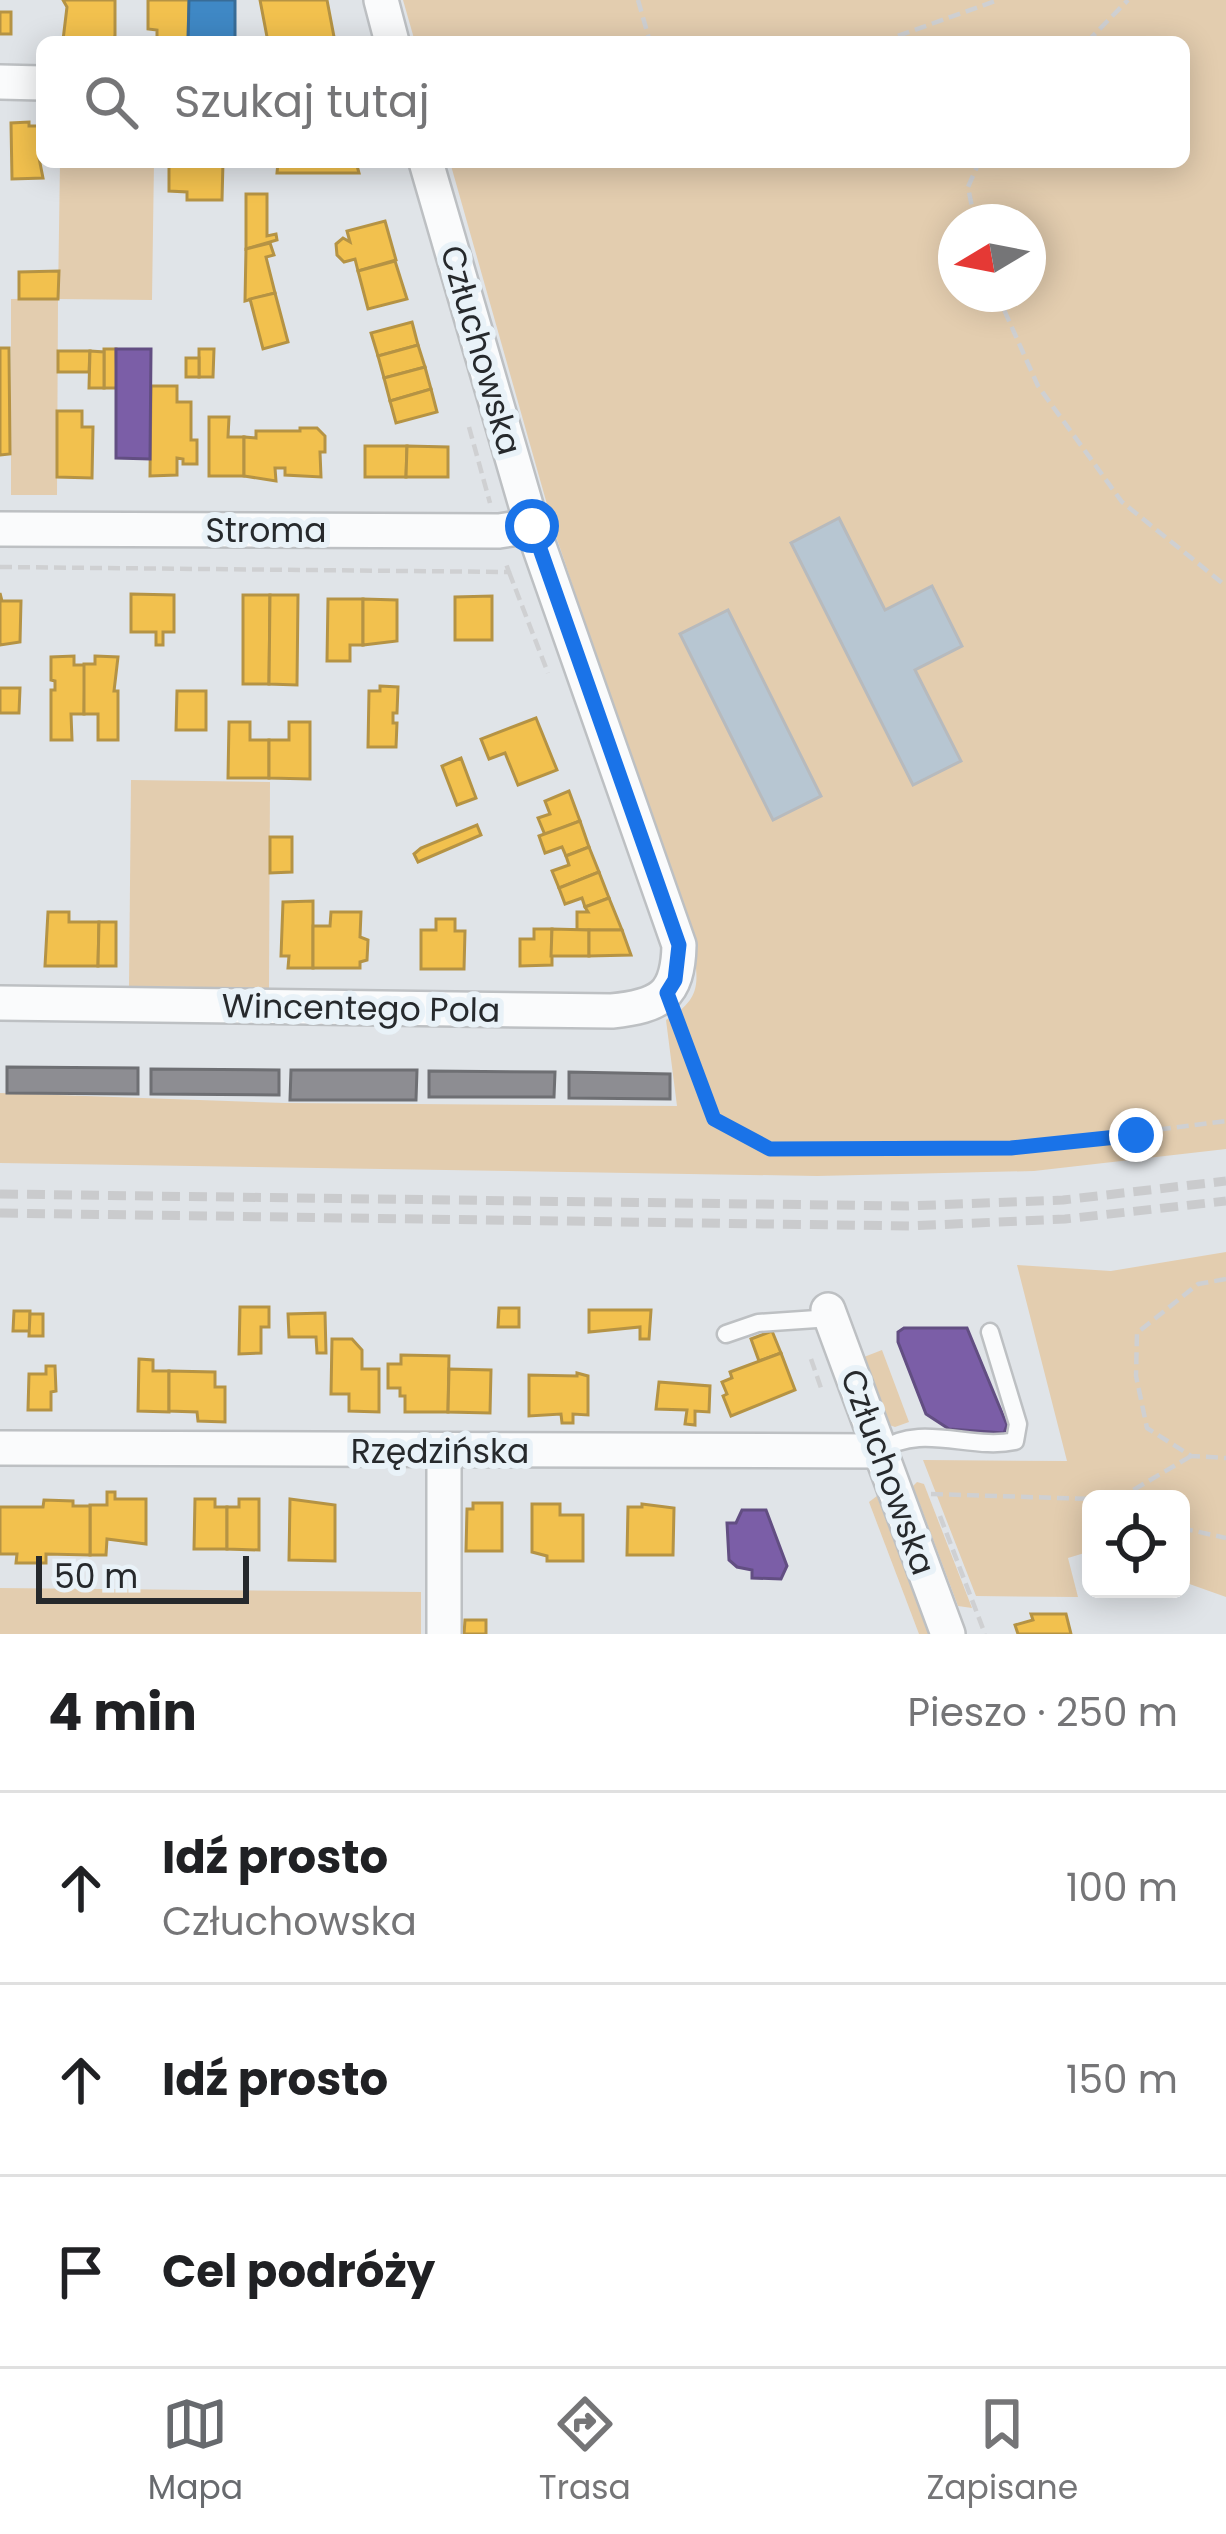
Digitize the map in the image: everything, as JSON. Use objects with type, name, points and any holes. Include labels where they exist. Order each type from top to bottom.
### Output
[{"type":"street","points":[[381,0],[390,36]]},
{"type":"street","points":[[0,82],[36,83]]},
{"type":"street","name":"Człuchowska","points":[[427,168],[515,529],[679,945],[675,980],[667,993]]},
{"type":"street","name":"Stroma","points":[[0,529],[515,529]]},
{"type":"street","name":"Wincentego Pola","points":[[0,1004],[612,1011],[639,1008],[667,993]]},
{"type":"street","name":"Człuchowska","points":[[830,1314],[948,1634]]},
{"type":"street","name":"Rzędzińska","points":[[0,1448],[880,1451]]},
{"type":"street","points":[[444,1451],[444,1634]]},
{"type":"lane","points":[[726,1334],[758,1323],[830,1314]]},
{"type":"lane","points":[[880,1451],[914,1437],[1016,1441],[1018,1424],[990,1332]]},
{"type":"path","points":[[638,0],[648,36]]},
{"type":"path","points":[[898,36],[998,0]]},
{"type":"path","points":[[1093,36],[1128,0]]},
{"type":"path","points":[[971,204],[968,187],[977,168]]},
{"type":"path","points":[[1005,312],[1038,386],[1122,502],[1226,586]]},
{"type":"path","points":[[465,413],[515,529],[509,572],[552,682]]},
{"type":"path","points":[[0,567],[509,572]]},
{"type":"path","points":[[667,993],[714,1119],[770,1149],[1011,1148],[1226,1121]]},
{"type":"path","points":[[1226,1279],[1198,1284],[1137,1333],[1136,1376],[1147,1428],[1192,1456],[1226,1458]]},
{"type":"path","points":[[1133,1490],[1192,1456]]},
{"type":"path","points":[[931,1494],[1082,1499]]},
{"type":"path","points":[[939,1514],[985,1634]]},
{"type":"path","points":[[1190,1530],[1226,1538]]},
{"type":"shaded area","points":[[403,0],[1226,0],[1226,1149],[1034,1171],[817,1176],[0,1163],[0,1093],[285,1103],[677,1106],[666,1020],[692,997],[693,943],[556,536],[452,168],[1190,168],[1190,36],[413,36]]},
{"type":"shaded area","points":[[60,168],[154,168],[152,300],[58,299],[57,495],[11,495],[11,299],[58,298]]},
{"type":"shaded area","points":[[131,780],[270,782],[269,988],[129,986]]},
{"type":"shaded area","points":[[1226,1252],[1226,1597],[1190,1584],[1190,1490],[1082,1490],[1082,1554],[1068,1558],[1078,1597],[976,1596],[923,1460],[1067,1461],[1017,1265],[1111,1271]]},
{"type":"shaded area","points":[[882,1350],[909,1422],[895,1427],[889,1425],[864,1357]]},
{"type":"shaded area","points":[[924,1484],[972,1608],[958,1606],[913,1486]]},
{"type":"shaded area","points":[[877,1496],[929,1634],[919,1634],[869,1502]]},
{"type":"shaded area","points":[[0,1588],[421,1592],[421,1634],[0,1634]]},
{"type":"building: Mieszkania","points":[[63,0],[115,0],[115,36],[63,36],[67,7]]},
{"type":"building: Mieszkania","points":[[148,0],[189,0],[188,36],[157,36],[157,30],[148,29]]},
{"type":"building: Mieszkania","points":[[260,0],[327,0],[334,36],[267,36]]},
{"type":"building: Mieszkania","points":[[0,12],[11,12],[11,34],[0,34]]},
{"type":"building: Mieszkania","points":[[11,123],[36,126],[36,168],[41,168],[43,178],[12,179]]},
{"type":"building: Mieszkania","points":[[169,168],[223,168],[222,200],[187,200],[187,192],[169,191]]},
{"type":"building: Mieszkania","points":[[277,168],[358,168],[359,173],[277,173]]},
{"type":"building: Mieszkania","points":[[246,194],[267,194],[267,236],[276,234],[277,240],[246,249]]},
{"type":"building: Mieszkania","points":[[385,221],[396,260],[358,271],[355,259],[344,262],[337,255],[336,244],[343,238],[350,242],[347,231]]},
{"type":"building: Mieszkania","points":[[270,243],[274,255],[266,257],[275,293],[245,301],[246,249]]},
{"type":"building: Mieszkania","points":[[395,261],[407,299],[368,309],[358,271]]},
{"type":"building: Mieszkania","points":[[59,271],[58,299],[19,299],[19,272]]},
{"type":"building: Mieszkania","points":[[275,293],[288,342],[263,349],[250,299]]},
{"type":"building: Mieszkania","points":[[412,322],[418,345],[378,356],[371,333]]},
{"type":"building: Mieszkania","points":[[418,345],[425,367],[384,378],[378,356]]},
{"type":"building: Mieszkania","points":[[0,348],[9,348],[10,454],[0,455]]},
{"type":"building: Mieszkania","points":[[104,349],[116,349],[117,388],[104,388]]},
{"type":"building: Mieszkania","points":[[199,349],[214,349],[213,377],[199,377]]},
{"type":"building: Mieszkania","points":[[58,351],[90,351],[89,372],[58,372]]},
{"type":"building: Mieszkania","points":[[90,351],[104,352],[104,388],[89,388]]},
{"type":"building: Mieszkania","points":[[186,358],[199,358],[199,377],[186,377]]},
{"type":"building: Mieszkania","points":[[425,367],[431,389],[390,401],[384,378]]},
{"type":"building: Mieszkania","points":[[151,386],[177,386],[177,402],[191,402],[191,440],[197,440],[197,464],[183,464],[177,458],[177,475],[150,476]]},
{"type":"building: Mieszkania","points":[[431,389],[437,412],[396,423],[390,401]]},
{"type":"building: Mieszkania","points":[[57,411],[82,411],[82,427],[93,427],[92,478],[57,477]]},
{"type":"building: Mieszkania","points":[[209,417],[229,417],[228,437],[244,437],[244,476],[209,476]]},
{"type":"building: Mieszkania","points":[[317,428],[325,436],[321,477],[285,475],[285,468],[275,468],[276,481],[244,476],[244,437],[256,438],[256,431]]},
{"type":"building: Mieszkania","points":[[365,446],[407,446],[406,477],[365,477]]},
{"type":"building: Mieszkania","points":[[407,446],[448,447],[448,477],[406,477]]},
{"type":"building: Mieszkania","points":[[0,593],[2,601],[21,601],[20,642],[0,645]]},
{"type":"building: Mieszkania","points":[[131,594],[174,595],[174,632],[163,632],[163,645],[156,645],[156,632],[131,632]]},
{"type":"building: Mieszkania","points":[[243,595],[270,595],[269,684],[243,684]]},
{"type":"building: Mieszkania","points":[[270,595],[298,595],[297,685],[269,684]]},
{"type":"building: Mieszkania","points":[[492,596],[492,640],[455,640],[455,597]]},
{"type":"building: Mieszkania","points":[[328,599],[363,599],[363,645],[350,645],[350,661],[327,661]]},
{"type":"building: Mieszkania","points":[[363,599],[397,600],[397,641],[363,645]]},
{"type":"building: Mieszkania","points":[[74,656],[74,665],[85,665],[84,714],[71,714],[72,740],[51,740],[55,681],[51,680],[51,657]]},
{"type":"building: Mieszkania","points":[[95,656],[118,657],[114,691],[118,691],[118,740],[98,740],[98,714],[84,714],[84,664],[95,664]]},
{"type":"building: Mieszkania","points":[[380,686],[398,687],[397,713],[393,713],[396,747],[368,747],[369,691],[380,691]]},
{"type":"building: Mieszkania","points":[[0,688],[20,688],[19,713],[0,713]]},
{"type":"building: Mieszkania","points":[[177,691],[206,691],[206,730],[176,730]]},
{"type":"building: Mieszkania","points":[[536,718],[557,770],[518,785],[505,753],[489,759],[481,739]]},
{"type":"building: Mieszkania","points":[[229,722],[250,722],[250,740],[269,740],[269,778],[228,778]]},
{"type":"building: Mieszkania","points":[[289,722],[310,722],[310,779],[269,778],[269,740],[289,740]]},
{"type":"building: Mieszkania","points":[[461,758],[476,798],[457,805],[442,766]]},
{"type":"building: Mieszkania","points":[[569,791],[580,821],[545,835],[538,818],[550,814],[545,801]]},
{"type":"building: Mieszkania","points":[[580,821],[589,847],[566,856],[562,847],[545,853],[539,836]]},
{"type":"building: Mieszkania","points":[[477,825],[481,835],[418,862],[414,854],[421,848]]},
{"type":"building: Mieszkania","points":[[270,837],[292,837],[292,872],[270,873]]},
{"type":"building: Mieszkania","points":[[589,847],[599,872],[559,888],[552,871],[569,865],[566,856]]},
{"type":"building: Mieszkania","points":[[599,872],[609,898],[585,907],[582,898],[565,904],[559,888]]},
{"type":"building: Mieszkania","points":[[609,898],[622,930],[577,930],[577,912],[588,912],[585,907]]},
{"type":"building: Mieszkania","points":[[313,901],[313,968],[288,968],[289,956],[281,956],[283,902]]},
{"type":"building: Mieszkania","points":[[48,912],[69,912],[69,922],[99,922],[98,966],[45,966]]},
{"type":"building: Mieszkania","points":[[331,912],[361,912],[360,937],[368,940],[367,960],[360,962],[360,968],[313,968],[313,926],[330,926]]},
{"type":"building: Mieszkania","points":[[436,919],[455,919],[455,931],[465,931],[464,969],[421,969],[421,930],[436,930]]},
{"type":"building: Mieszkania","points":[[99,922],[116,922],[116,966],[98,966]]},
{"type":"building: Mieszkania","points":[[534,929],[552,929],[552,965],[520,966],[520,939],[534,939]]},
{"type":"building: Mieszkania","points":[[552,929],[589,930],[589,956],[551,956]]},
{"type":"building: Mieszkania","points":[[589,930],[622,930],[631,955],[589,956]]},
{"type":"building: Mieszkania","points":[[240,1307],[269,1307],[269,1327],[261,1327],[261,1353],[239,1354]]},
{"type":"building: Mieszkania","points":[[499,1308],[519,1308],[519,1327],[498,1327]]},
{"type":"building: Mieszkania","points":[[589,1310],[651,1310],[649,1339],[640,1339],[640,1327],[589,1332]]},
{"type":"building: Mieszkania","points":[[14,1311],[30,1311],[30,1331],[13,1331]]},
{"type":"building: Mieszkania","points":[[325,1313],[326,1353],[317,1353],[316,1337],[289,1337],[288,1314]]},
{"type":"building: Mieszkania","points":[[30,1314],[43,1314],[43,1336],[29,1336]]},
{"type":"building: Mieszkania","points":[[772,1331],[781,1353],[759,1361],[751,1339]]},
{"type":"building: Mieszkania","points":[[332,1339],[352,1339],[362,1350],[362,1369],[379,1369],[379,1412],[349,1411],[349,1394],[331,1394]]},
{"type":"building: Mieszkania","points":[[781,1353],[795,1390],[731,1416],[722,1382],[732,1378],[730,1372]]},
{"type":"building: Mieszkania","points":[[401,1355],[449,1356],[448,1412],[405,1412],[400,1388],[388,1388],[388,1364],[401,1364]]},
{"type":"building: Mieszkania","points":[[139,1359],[153,1360],[153,1371],[169,1371],[169,1412],[138,1411]]},
{"type":"building: Mieszkania","points":[[46,1366],[55,1366],[51,1410],[28,1410],[29,1374],[46,1374]]},
{"type":"building: Mieszkania","points":[[449,1369],[491,1370],[490,1413],[448,1412]]},
{"type":"building: Mieszkania","points":[[169,1371],[215,1372],[215,1387],[225,1387],[225,1422],[198,1421],[197,1412],[169,1411]]},
{"type":"building: Mieszkania","points":[[529,1375],[588,1376],[588,1415],[573,1414],[573,1423],[562,1423],[561,1414],[529,1416]]},
{"type":"building: Mieszkania","points":[[659,1382],[710,1386],[709,1412],[695,1411],[695,1425],[685,1424],[687,1410],[656,1409]]},
{"type":"building: Mieszkania","points":[[107,1492],[115,1492],[115,1499],[146,1499],[146,1544],[107,1539],[106,1555],[90,1555],[90,1505],[107,1505]]},
{"type":"building: Mieszkania","points":[[195,1499],[215,1499],[215,1507],[227,1507],[227,1549],[194,1549]]},
{"type":"building: Mieszkania","points":[[239,1499],[259,1499],[259,1550],[227,1549],[227,1507],[239,1507]]},
{"type":"building: Mieszkania","points":[[290,1499],[335,1505],[335,1561],[289,1560]]},
{"type":"building: Mieszkania","points":[[44,1500],[90,1506],[90,1555],[46,1554],[46,1563],[16,1563],[17,1554],[0,1554],[0,1507],[43,1507]]},
{"type":"building: Mieszkania","points":[[473,1503],[502,1503],[502,1551],[466,1551],[467,1509],[473,1509]]},
{"type":"building: Mieszkania","points":[[532,1504],[560,1504],[560,1515],[583,1515],[583,1561],[547,1561],[547,1556],[532,1552]]},
{"type":"building: Mieszkania","points":[[628,1507],[674,1508],[673,1555],[627,1555]]},
{"type":"building: Mieszkania","points":[[1031,1614],[1066,1614],[1071,1634],[1018,1634],[1015,1625],[1033,1620]]},
{"type":"building: Mieszkania","points":[[465,1620],[486,1620],[486,1634],[464,1634]]},
{"type":"building: Biura","points":[[116,349],[151,349],[150,459],[116,458]]},
{"type":"building: Biura","points":[[904,1328],[967,1328],[1007,1425],[1004,1433],[949,1429],[926,1414],[898,1342],[898,1332]]},
{"type":"building: Biura","points":[[742,1510],[766,1510],[787,1566],[781,1579],[752,1578],[752,1570],[729,1560],[727,1523],[736,1523]]},
{"type":"building: Szkoły","points":[[189,0],[235,0],[235,36],[188,36]]},
{"type":"building: Przemysł","points":[[7,1067],[138,1068],[138,1094],[7,1093]]},
{"type":"building: Przemysł","points":[[151,1069],[279,1070],[279,1095],[151,1094]]},
{"type":"building: Przemysł","points":[[291,1070],[417,1070],[416,1100],[290,1100]]},
{"type":"building: Przemysł","points":[[429,1071],[555,1072],[554,1097],[429,1097]]},
{"type":"building: Przemysł","points":[[569,1072],[670,1074],[670,1099],[569,1098]]},
{"type":"building: Inne","points":[[839,518],[885,610],[932,586],[962,646],[915,670],[961,761],[913,785],[791,543]]},
{"type":"building: Inne","points":[[728,610],[821,796],[773,820],[680,634]]},
{"type":"railway","points":[[0,1194],[907,1206],[1063,1200],[1226,1181]]},
{"type":"railway","points":[[0,1213],[909,1226],[1065,1219],[1226,1201]]},
{"type":"route","points":[[532,526],[679,945],[675,980],[667,993],[714,1119],[770,1149],[1011,1148],[1136,1135]]}]
